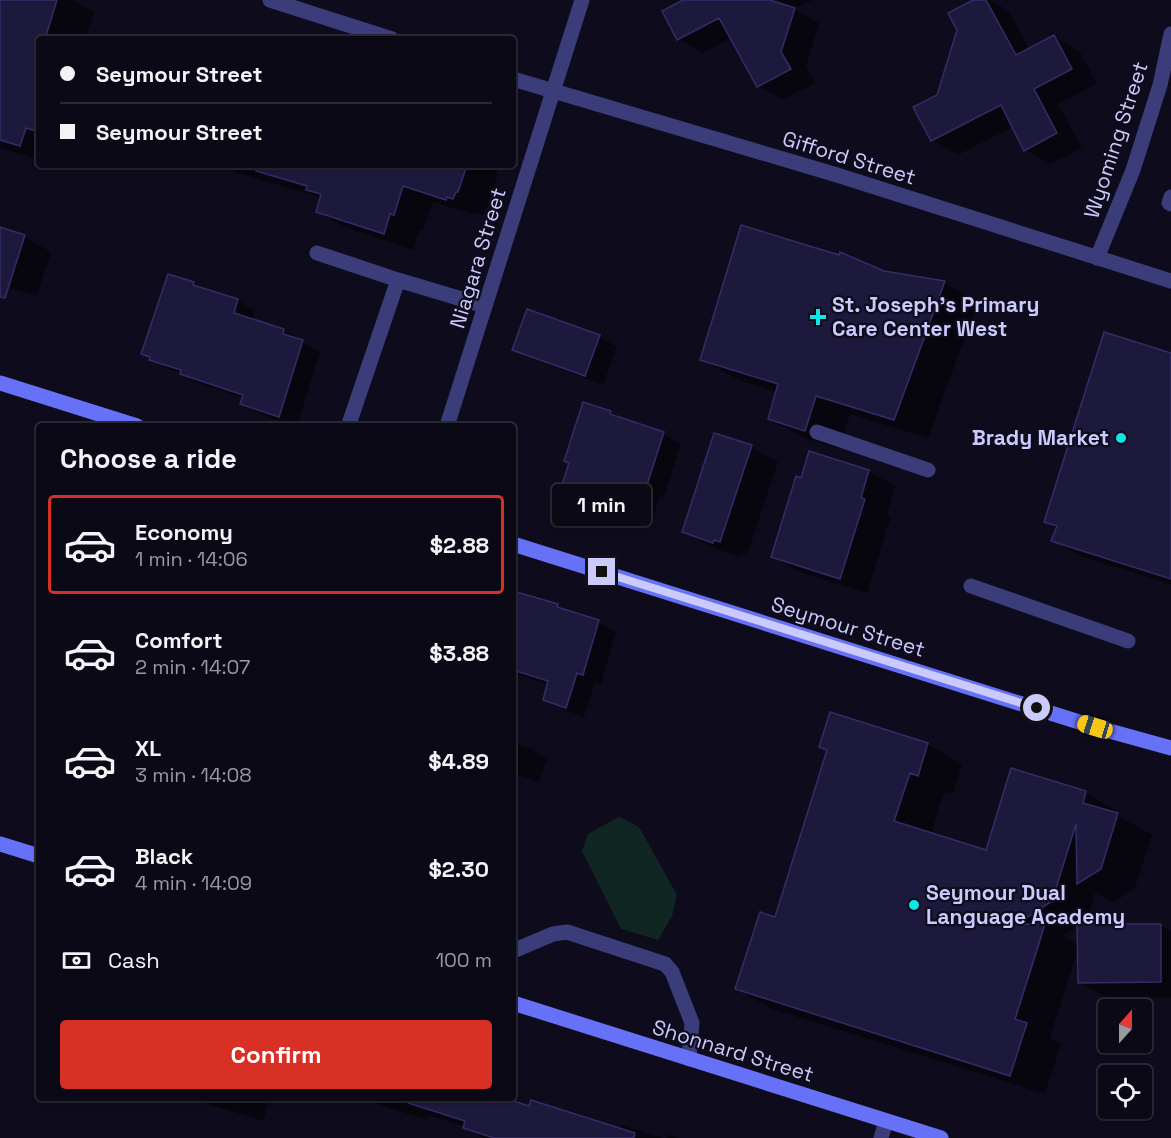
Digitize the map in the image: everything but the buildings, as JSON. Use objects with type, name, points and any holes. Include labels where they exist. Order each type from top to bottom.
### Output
[{"type":"street","points":[[270,0],[383,36]]},
{"type":"street","name":"Niagara Street","points":[[448,423],[582,0]]},
{"type":"street","name":"Wyoming Street","points":[[1097,258],[1133,170],[1160,85],[1171,34]]},
{"type":"street","name":"Gifford Street","points":[[516,80],[837,175],[1171,281]]},
{"type":"street","points":[[1171,197],[1169,203],[1171,204]]},
{"type":"street","points":[[317,253],[485,306]]},
{"type":"street","points":[[350,421],[398,280]]},
{"type":"street","points":[[0,383],[127,423]]},
{"type":"street","points":[[817,432],[928,470]]},
{"type":"street","name":"Seymour Street","points":[[516,545],[1095,727],[1171,748]]},
{"type":"street","points":[[971,586],[1128,641]]},
{"type":"street","points":[[0,843],[36,855]]},
{"type":"street","points":[[516,950],[553,934],[567,932],[665,964],[672,972],[692,1023],[689,1059]]},
{"type":"street","name":"Shonnard Street","points":[[516,1005],[941,1138]]},
{"type":"street","points":[[880,1138],[886,1121]]},
{"type":"green space","points":[[619,817],[639,827],[677,895],[672,916],[658,940],[621,929],[582,851],[588,834]]},
{"type":"place","name":"St. Joseph's Primary Care Center West","points":[[818,317]]},
{"type":"place","name":"Brady Market","points":[[1121,438]]},
{"type":"place","name":"Seymour Dual Language Academy","points":[[914,905]]},
{"type":"route","points":[[602,572],[1037,708]]}]
